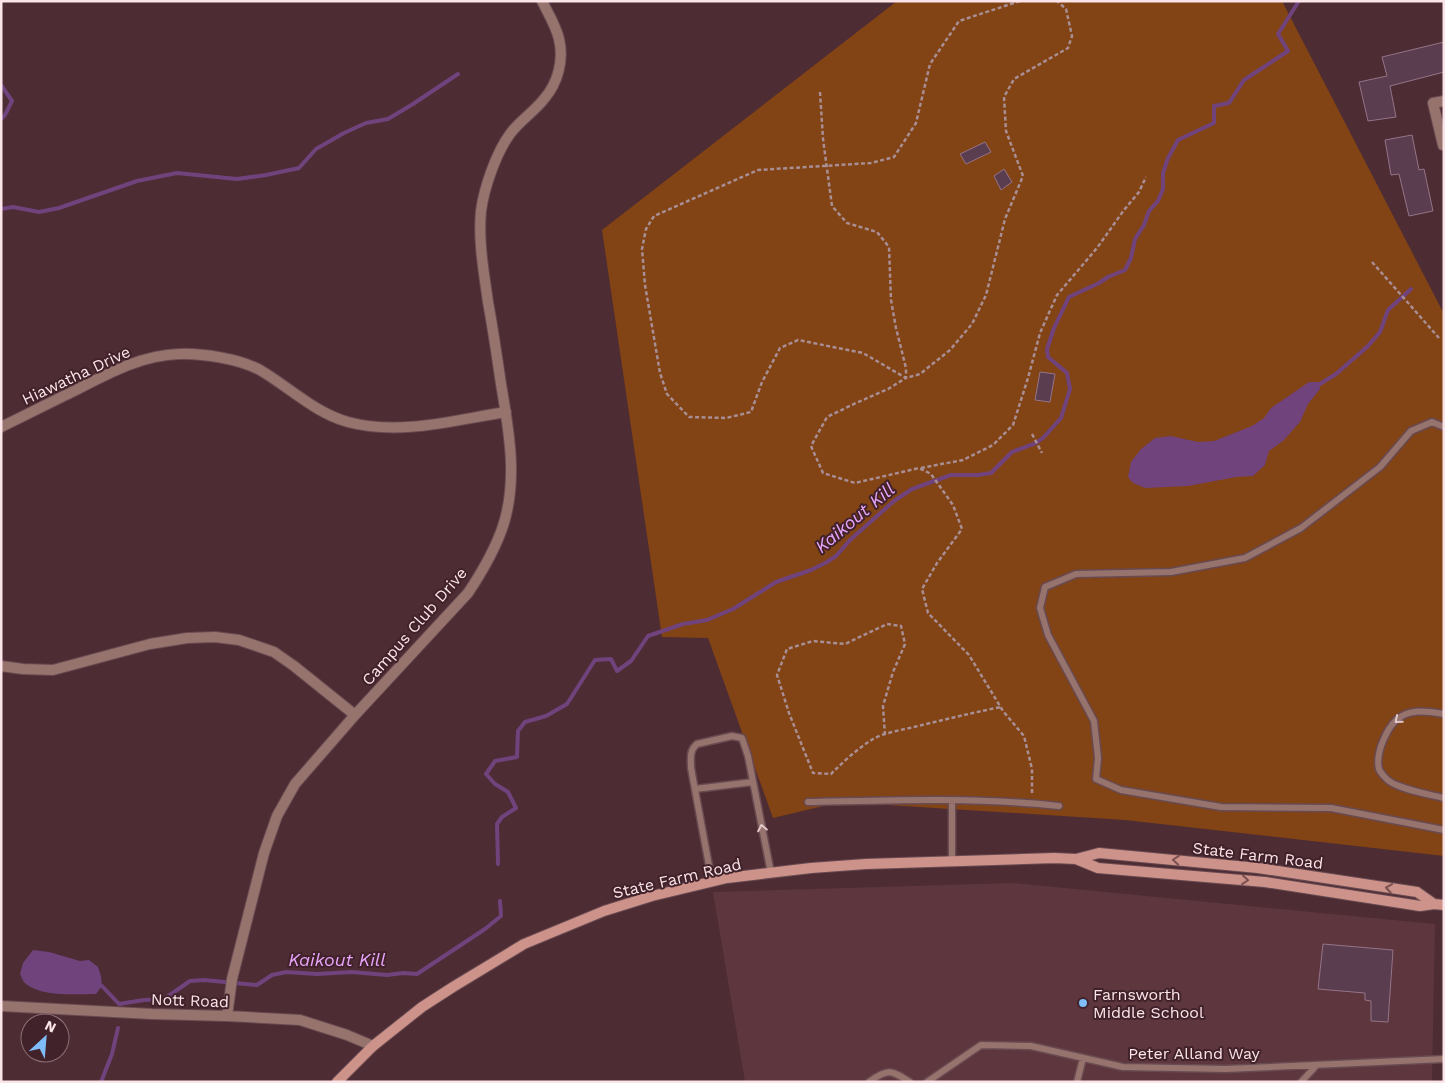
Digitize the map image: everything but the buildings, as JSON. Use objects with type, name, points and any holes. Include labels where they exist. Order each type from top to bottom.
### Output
[{"type":"main road","name":"State Farm Road","points":[[337,1082],[372,1046],[422,1007],[524,944],[604,911],[652,896],[728,878],[866,864],[1054,858],[1076,859],[1099,853],[1258,868],[1418,892],[1439,905]]},
{"type":"main road","name":"State Farm Road","points":[[1076,859],[1098,868],[1265,882],[1420,906],[1439,905]]},
{"type":"street","name":"Campus Club Drive","points":[[227,1016],[232,979],[264,852],[277,816],[294,784],[468,593],[496,546],[503,525],[511,486],[511,465],[506,412],[480,236],[481,211],[498,153],[517,125],[545,99],[560,70],[559,38],[553,21],[542,1]]},
{"type":"street","points":[[1444,101],[1434,103],[1444,145]]},
{"type":"street","name":"Hiawatha Drive","points":[[1,427],[122,367],[159,356],[178,354],[200,354],[258,368],[320,410],[349,422],[388,428],[416,426],[506,412]]},
{"type":"street","points":[[1,666],[53,670],[150,644],[187,638],[215,637],[239,640],[274,652],[355,715]]},
{"type":"street","name":"Nott Road","points":[[1,1006],[300,1020],[347,1035],[372,1046]]},
{"type":"lane","points":[[1444,427],[1432,422],[1411,431],[1380,467],[1301,528],[1245,558],[1172,572],[1076,574],[1046,587],[1040,608],[1048,635],[1094,721],[1098,758],[1096,779],[1121,790],[1221,808],[1331,808],[1444,830]]},
{"type":"lane","points":[[1444,714],[1418,711],[1403,715],[1392,724],[1379,751],[1380,770],[1389,780],[1403,787],[1444,798]]},
{"type":"lane","points":[[712,882],[690,755],[697,744],[732,736],[742,738],[748,756],[771,873]]},
{"type":"lane","points":[[695,789],[753,782]]},
{"type":"lane","points":[[952,800],[952,861]]},
{"type":"lane","points":[[808,802],[952,800],[1033,803],[1059,806]]},
{"type":"lane","name":"Peter Alland Way","points":[[927,1082],[981,1045],[1031,1046],[1123,1067],[1226,1069],[1444,1059]]},
{"type":"lane","points":[[1077,1082],[1083,1058]]},
{"type":"lane","points":[[1302,1082],[1317,1065]]},
{"type":"lane","points":[[869,1082],[882,1073],[895,1073],[910,1082]]},
{"type":"path","points":[[906,378],[862,353],[798,340],[780,348],[762,382],[751,412],[726,418],[689,417],[668,394],[660,373],[645,285],[642,249],[646,229],[654,216],[758,170],[871,164],[894,157],[916,123],[930,64],[959,21],[1020,1]]},
{"type":"path","points":[[1057,1],[1066,9],[1072,36],[1068,48],[1014,79],[1004,97],[1006,131],[1023,176],[1005,219],[986,295],[972,324],[950,350],[920,374],[906,378],[888,389],[827,417],[811,446],[823,473],[855,483],[963,460],[993,445],[1013,425],[1040,333],[1057,295],[1097,248],[1139,192],[1146,177]]},
{"type":"path","points":[[820,92],[823,139],[832,206],[847,223],[877,232],[890,247],[891,300],[906,368],[906,378]]},
{"type":"path","points":[[1372,262],[1439,338]]},
{"type":"path","points":[[1032,434],[1042,452]]},
{"type":"path","points":[[919,468],[932,474],[953,505],[962,529],[937,563],[922,589],[928,613],[969,655],[1001,707],[1024,736],[1032,769],[1033,803]]},
{"type":"path","points":[[885,735],[883,706],[893,672],[905,644],[901,626],[887,624],[845,644],[813,641],[787,649],[777,675],[789,713],[813,773],[831,774],[844,761],[874,739],[885,735],[959,715],[1001,707]]},
{"type":"shaded area","points":[[897,1],[1282,1],[1444,314],[1444,856],[1125,820],[840,802],[773,818],[708,638],[662,637],[602,230]]},
{"type":"shaded area","points":[[1309,382],[1319,382],[1320,389],[1308,404],[1300,422],[1283,441],[1269,451],[1265,465],[1253,476],[1236,477],[1188,486],[1145,488],[1133,483],[1128,477],[1131,462],[1141,449],[1155,438],[1171,436],[1198,442],[1214,441],[1252,426],[1264,418],[1271,408]]},
{"type":"shaded area","name":"Farnsworth Middle School","points":[[1013,883],[1435,924],[1432,1082],[745,1082],[713,892]]},
{"type":"shaded area","points":[[33,950],[49,952],[80,961],[89,960],[98,967],[102,986],[96,994],[60,994],[33,988],[25,983],[20,974],[23,963]]},
{"type":"waterway","name":"Kaikout Kill","points":[[498,864],[497,824],[502,817],[516,808],[508,792],[495,784],[486,774],[495,761],[517,757],[518,731],[525,722],[546,716],[567,704],[595,660],[611,659],[617,671],[631,661],[648,636],[683,624],[707,620],[733,609],[776,582],[811,570],[827,562],[836,556],[850,540],[894,501],[912,489],[951,475],[991,473],[1012,452],[1036,443],[1044,437],[1061,418],[1070,389],[1067,373],[1048,357],[1047,349],[1054,328],[1069,297],[1125,270],[1131,258],[1135,239],[1144,225],[1149,211],[1158,201],[1163,189],[1163,173],[1168,158],[1178,140],[1214,123],[1214,106],[1229,103],[1244,80],[1288,51],[1278,34],[1299,1]]},
{"type":"waterway","points":[[1,209],[13,207],[39,212],[59,208],[137,181],[177,173],[237,179],[299,168],[316,149],[366,123],[388,119],[458,74]]},
{"type":"waterway","points":[[1,85],[12,101],[1,119]]},
{"type":"waterway","points":[[1315,387],[1336,374],[1368,346],[1380,332],[1388,310],[1411,289]]},
{"type":"waterway","name":"Kaikout Kill","points":[[102,986],[119,1004],[164,999],[190,981],[204,980],[257,985],[272,975],[286,972],[317,974],[352,972],[387,975],[417,974],[485,929],[501,916],[500,901]]},
{"type":"waterway","name":"Kaikout Kill","points":[[101,1082],[112,1054],[118,1028]]},
{"type":"place","name":"Farnsworth Middle School","points":[[1083,1003]]}]
